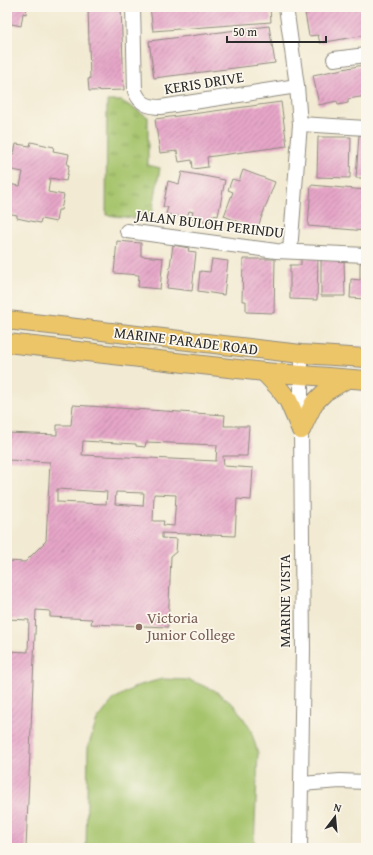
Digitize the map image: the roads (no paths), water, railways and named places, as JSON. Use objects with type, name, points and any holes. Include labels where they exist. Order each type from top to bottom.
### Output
[{"type":"main road","name":"MARINE PARADE ROAD","points":[[7,320],[301,354],[366,358]]},
{"type":"main road","name":"MARINE PARADE ROAD","points":[[7,343],[301,376],[366,380]]},
{"type":"main road","points":[[264,372],[288,400],[301,430]]},
{"type":"main road","points":[[301,430],[314,403],[325,392],[347,378]]},
{"type":"street","name":"KERIS DRIVE","points":[[133,7],[135,91],[138,99],[151,107],[161,108],[297,86]]},
{"type":"street","points":[[286,7],[297,86],[300,124],[366,128]]},
{"type":"street","points":[[334,59],[366,55]]},
{"type":"street","name":"JALAN BULOH PERINDU","points":[[290,251],[300,124]]},
{"type":"street","name":"JALAN BULOH PERINDU","points":[[127,231],[276,251],[366,256]]},
{"type":"street","name":"MARINE VISTA","points":[[300,848],[302,641],[301,354]]},
{"type":"street","points":[[301,784],[340,781],[366,782]]},
{"type":"place","name":"Victoria Junior College","points":[[139,627]]}]
